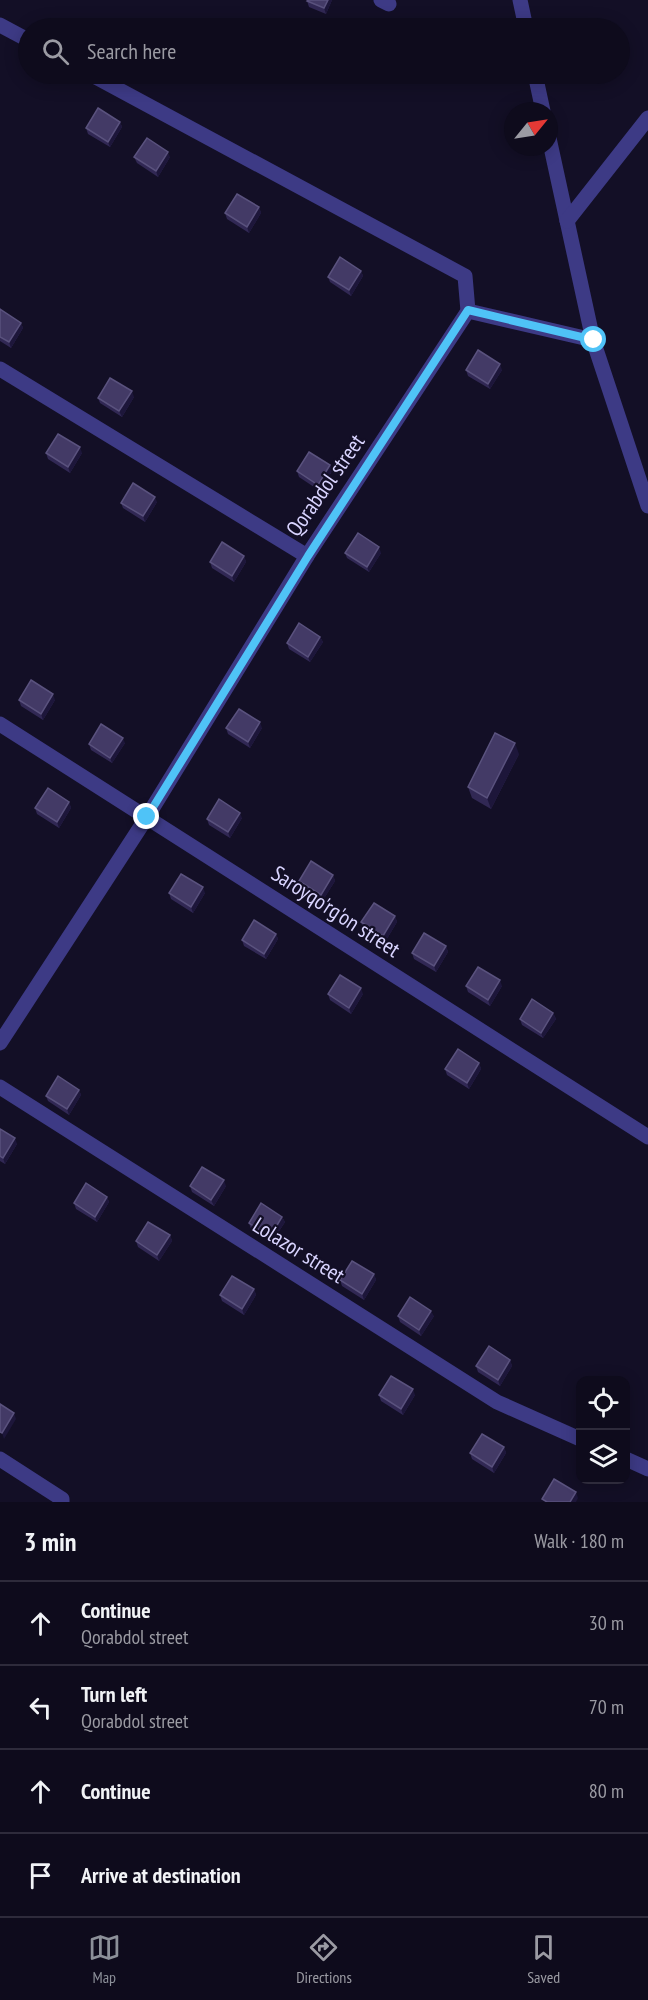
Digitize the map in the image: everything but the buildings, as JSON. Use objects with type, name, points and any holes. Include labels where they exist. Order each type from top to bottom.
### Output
[{"type":"street","points":[[520,0],[524,18]]},
{"type":"street","points":[[0,25],[18,35]]},
{"type":"street","points":[[109,84],[465,276],[468,310],[594,340]]},
{"type":"street","points":[[537,84],[541,102]]},
{"type":"street","points":[[567,221],[648,118]]},
{"type":"street","points":[[553,156],[594,340],[648,506]]},
{"type":"street","name":"Qorabdol street","points":[[0,369],[308,556],[468,310]]},
{"type":"street","points":[[0,1043],[147,817],[308,556]]},
{"type":"street","name":"Saroyqo'rg'on street","points":[[0,724],[648,1137]]},
{"type":"street","name":"Lolazor street","points":[[0,1087],[497,1402],[576,1437]]},
{"type":"street","points":[[0,1460],[62,1499],[62,1502]]},
{"type":"street","points":[[630,1461],[648,1469]]},
{"type":"route","points":[[147,817],[308,556],[468,310],[594,340]]}]
